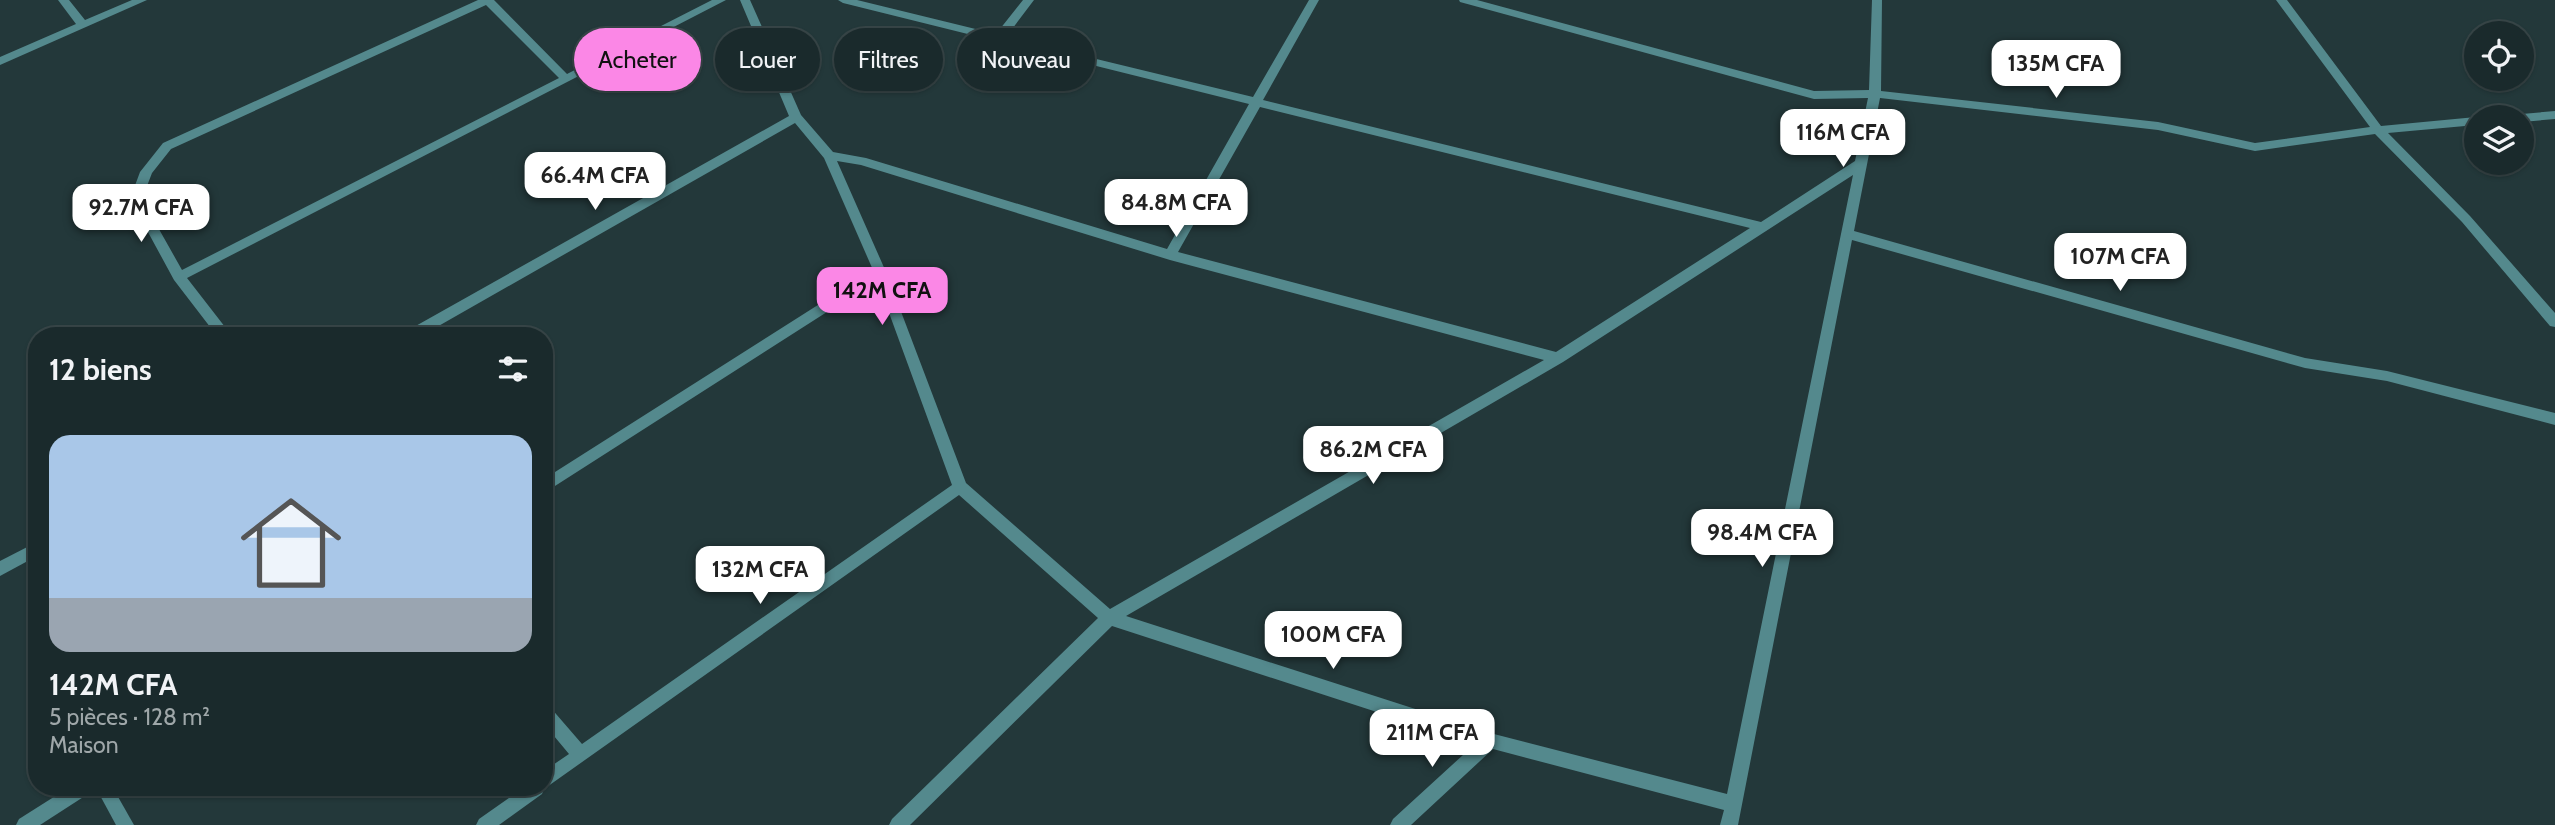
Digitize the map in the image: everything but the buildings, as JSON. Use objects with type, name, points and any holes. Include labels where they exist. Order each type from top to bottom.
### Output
[{"type":"street","points":[[63,0],[83,25]]},
{"type":"street","points":[[0,61],[142,0]]},
{"type":"street","points":[[218,327],[179,278],[136,198],[146,172],[167,146],[487,0],[566,79]]},
{"type":"street","points":[[179,278],[721,0]]},
{"type":"street","points":[[745,0],[796,117],[829,156],[880,272],[960,488],[1109,618],[1490,741],[1733,804]]},
{"type":"street","points":[[843,0],[958,28]]},
{"type":"street","points":[[1007,28],[1029,0]]},
{"type":"street","points":[[1170,254],[1314,0]]},
{"type":"street","points":[[1464,0],[1814,95],[1875,94],[2158,126],[2255,146],[2464,122]]},
{"type":"street","points":[[1729,825],[1875,94],[1877,0]]},
{"type":"street","points":[[2281,0],[2378,130],[2466,219],[2555,322]]},
{"type":"street","points":[[1095,61],[1763,227]]},
{"type":"street","points":[[2534,117],[2555,115]]},
{"type":"street","points":[[426,327],[796,117]]},
{"type":"street","points":[[829,156],[862,161],[1170,254],[1558,358]]},
{"type":"street","points":[[898,825],[1109,618],[1558,358],[1862,163]]},
{"type":"street","points":[[1847,234],[2305,362],[2387,376],[2555,419]]},
{"type":"street","points":[[553,480],[880,272]]},
{"type":"street","points":[[553,775],[960,488]]},
{"type":"street","points":[[0,569],[28,553]]},
{"type":"street","points":[[553,722],[581,755]]},
{"type":"street","points":[[1399,825],[1490,741]]},
{"type":"street","points":[[25,825],[70,796]]},
{"type":"street","points":[[109,796],[125,825]]},
{"type":"street","points":[[485,825],[525,796]]}]
